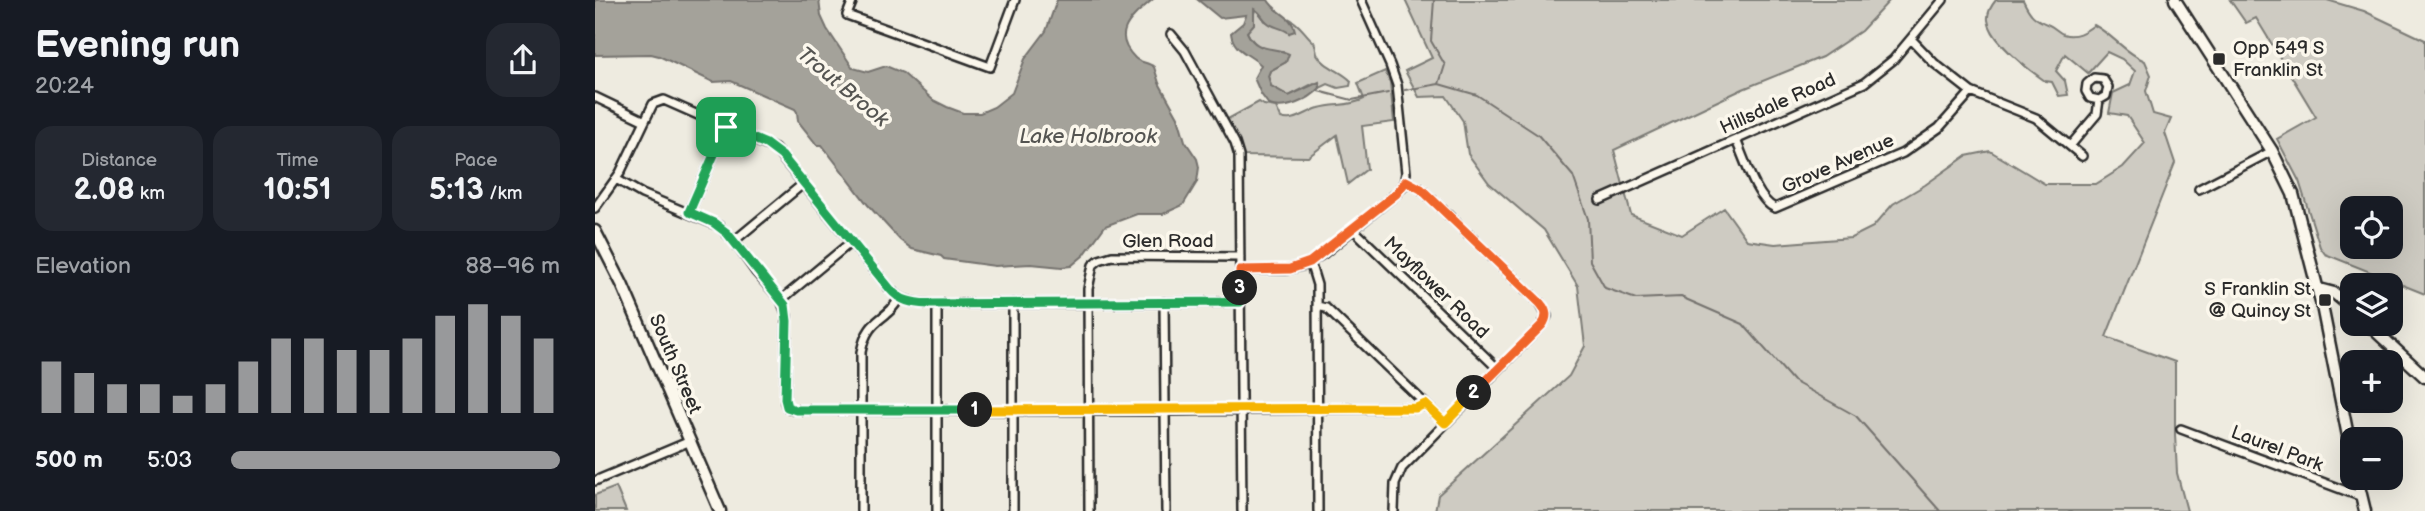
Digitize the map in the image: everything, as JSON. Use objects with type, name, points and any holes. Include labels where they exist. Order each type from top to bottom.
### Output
[{"type":"main road","points":[[2175,0],[2289,182],[2319,289],[2346,427]]},
{"type":"main road","name":"South Street","points":[[595,231],[622,284],[720,511]]},
{"type":"main road","points":[[2319,289],[2334,293],[2340,298]]},
{"type":"main road","points":[[2381,336],[2425,377]]},
{"type":"main road","points":[[2360,490],[2365,511]]},
{"type":"street","points":[[853,0],[847,15],[990,67],[1014,0]]},
{"type":"street","points":[[1240,270],[1290,269],[1310,262],[1400,191],[1406,181],[1396,80],[1361,0]]},
{"type":"street","name":"Hillsdale Road","points":[[1600,200],[1864,83],[1884,69],[1943,0]]},
{"type":"street","points":[[1171,34],[1185,51],[1237,147],[1240,164],[1242,511]]},
{"type":"street","points":[[1911,39],[1943,71],[1971,92],[2036,118],[2081,156]]},
{"type":"street","name":"Grove Avenue","points":[[1736,140],[1761,195],[1767,204],[1775,208],[1903,153],[1939,128],[1971,92]]},
{"type":"street","points":[[595,97],[645,121]]},
{"type":"street","points":[[595,208],[616,179],[653,104],[659,100],[670,102],[775,149],[899,298],[916,303],[937,304],[1240,302]]},
{"type":"street","points":[[2070,146],[2097,114],[2099,100]]},
{"type":"street","points":[[689,212],[726,127]]},
{"type":"street","points":[[2199,189],[2272,151]]},
{"type":"street","points":[[616,179],[642,194],[719,226],[781,300],[787,316],[785,397],[787,407],[796,410],[1164,411],[1416,408],[1425,404]]},
{"type":"street","points":[[1394,511],[1394,488],[1399,472],[1542,325],[1546,314],[1540,303],[1421,189],[1406,181]]},
{"type":"street","points":[[734,241],[804,183]]},
{"type":"street","name":"Mayflower Road","points":[[1353,229],[1497,369]]},
{"type":"street","points":[[781,300],[851,242]]},
{"type":"street","name":"Glen Road","points":[[1089,511],[1088,302],[1091,268],[1103,258],[1119,256],[1240,257]]},
{"type":"street","points":[[1310,262],[1316,279],[1317,306],[1318,511]]},
{"type":"street","points":[[861,511],[861,355],[872,325],[893,307],[899,298]]},
{"type":"street","points":[[1164,302],[1166,511]]},
{"type":"street","points":[[1013,303],[1013,511]]},
{"type":"street","points":[[937,304],[937,511]]},
{"type":"street","points":[[1317,306],[1326,308],[1445,423]]},
{"type":"street","name":"Laurel Park","points":[[2181,429],[2362,497]]},
{"type":"street","points":[[595,481],[688,442]]},
{"type":"shaded area","points":[[1405,0],[1890,0],[1861,31],[1822,57],[1743,89],[1614,150],[1631,215],[1682,235],[1724,208],[1747,240],[1775,244],[1851,238],[1873,227],[1893,204],[1966,156],[1990,151],[2045,184],[2096,184],[2123,167],[2145,143],[2127,116],[2109,113],[2113,93],[2130,85],[2135,71],[2122,59],[2107,52],[2088,73],[2065,54],[2056,71],[2065,81],[2068,95],[2059,96],[2052,82],[2045,81],[2020,62],[1996,37],[1988,14],[1996,0],[2023,0],[2033,16],[2063,34],[2080,34],[2094,25],[2101,29],[2145,61],[2151,75],[2146,91],[2153,114],[2171,119],[2165,133],[2175,163],[2106,337],[2175,362],[2177,473],[2187,511],[1435,511],[1438,495],[1569,376],[1585,346],[1578,286],[1544,230],[1489,183],[1468,154],[1463,121],[1446,96],[1419,97],[1405,71],[1432,58]]},
{"type":"shaded area","points":[[2230,0],[2327,0],[2364,11],[2425,40],[2425,294],[2403,285],[2403,273],[2372,273],[2325,254],[2320,247],[2299,181],[2277,139],[2316,117],[2256,18],[2246,23]]},
{"type":"shaded area","points":[[1256,8],[1265,21],[1282,27],[1289,33],[1292,22],[1288,18],[1296,23],[1314,42],[1320,58],[1351,81],[1350,86],[1338,88],[1328,84],[1320,88],[1320,84],[1314,83],[1289,96],[1271,86],[1268,76],[1270,71],[1286,62],[1283,51],[1262,47],[1253,42],[1247,32]]},
{"type":"shaded area","points":[[1385,71],[1390,82],[1394,122],[1362,126],[1367,169],[1348,184],[1337,135],[1308,157],[1242,156],[1226,120],[1259,102],[1276,107],[1281,118],[1286,119],[1325,107],[1358,101],[1364,99],[1358,83]]},
{"type":"shaded area","points":[[616,487],[626,511],[595,511],[595,495]]},
{"type":"water","name":"Lake Holbrook","points":[[595,0],[819,0],[821,16],[827,29],[853,68],[868,72],[886,66],[903,73],[933,100],[947,107],[963,113],[980,113],[994,107],[1012,93],[1025,59],[1046,31],[1057,0],[1152,0],[1127,25],[1124,40],[1135,58],[1154,67],[1159,83],[1178,117],[1185,141],[1197,159],[1197,182],[1183,205],[1163,214],[1137,214],[1105,226],[1084,255],[1071,266],[995,266],[944,259],[912,249],[900,240],[868,205],[822,145],[817,145],[798,121],[795,109],[731,81],[713,82],[659,56],[595,55]]},
{"type":"water","points":[[1198,0],[1268,0],[1291,21],[1295,31],[1289,33],[1272,25],[1254,9],[1254,24],[1247,32],[1251,39],[1260,46],[1289,54],[1286,62],[1270,71],[1268,76],[1271,86],[1289,96],[1319,82],[1320,88],[1310,97],[1296,103],[1282,107],[1269,105],[1254,78],[1261,65],[1238,48],[1232,39],[1231,33],[1243,23],[1246,15],[1220,18]]},
{"type":"waterway","points":[[1434,0],[1431,41],[1445,65],[1439,84]]},
{"type":"waterway","name":"Trout Brook","points":[[1405,90],[1439,84],[1477,95],[1538,135],[1573,176],[1588,219],[1590,261],[1605,288],[1636,299],[1681,297],[1743,324],[1793,381],[1856,416],[1940,511]]},
{"type":"waterway","name":"Trout Brook","points":[[1318,91],[1352,100],[1388,93]]},
{"type":"place","name":"Opp 549 S Franklin St","points":[[2219,59]]},
{"type":"place","name":"S Franklin St @ Quincy St","points":[[2325,300]]},
{"type":"route","points":[[726,127],[775,149],[895,296],[911,302],[1240,302],[1240,270],[1290,269],[1310,262],[1396,194],[1406,181],[1421,189],[1540,303],[1547,316],[1542,325],[1445,423],[1425,404],[1416,408],[1164,411],[793,410],[787,407],[785,402],[785,305],[727,233],[714,223],[689,212],[726,127]]}]
